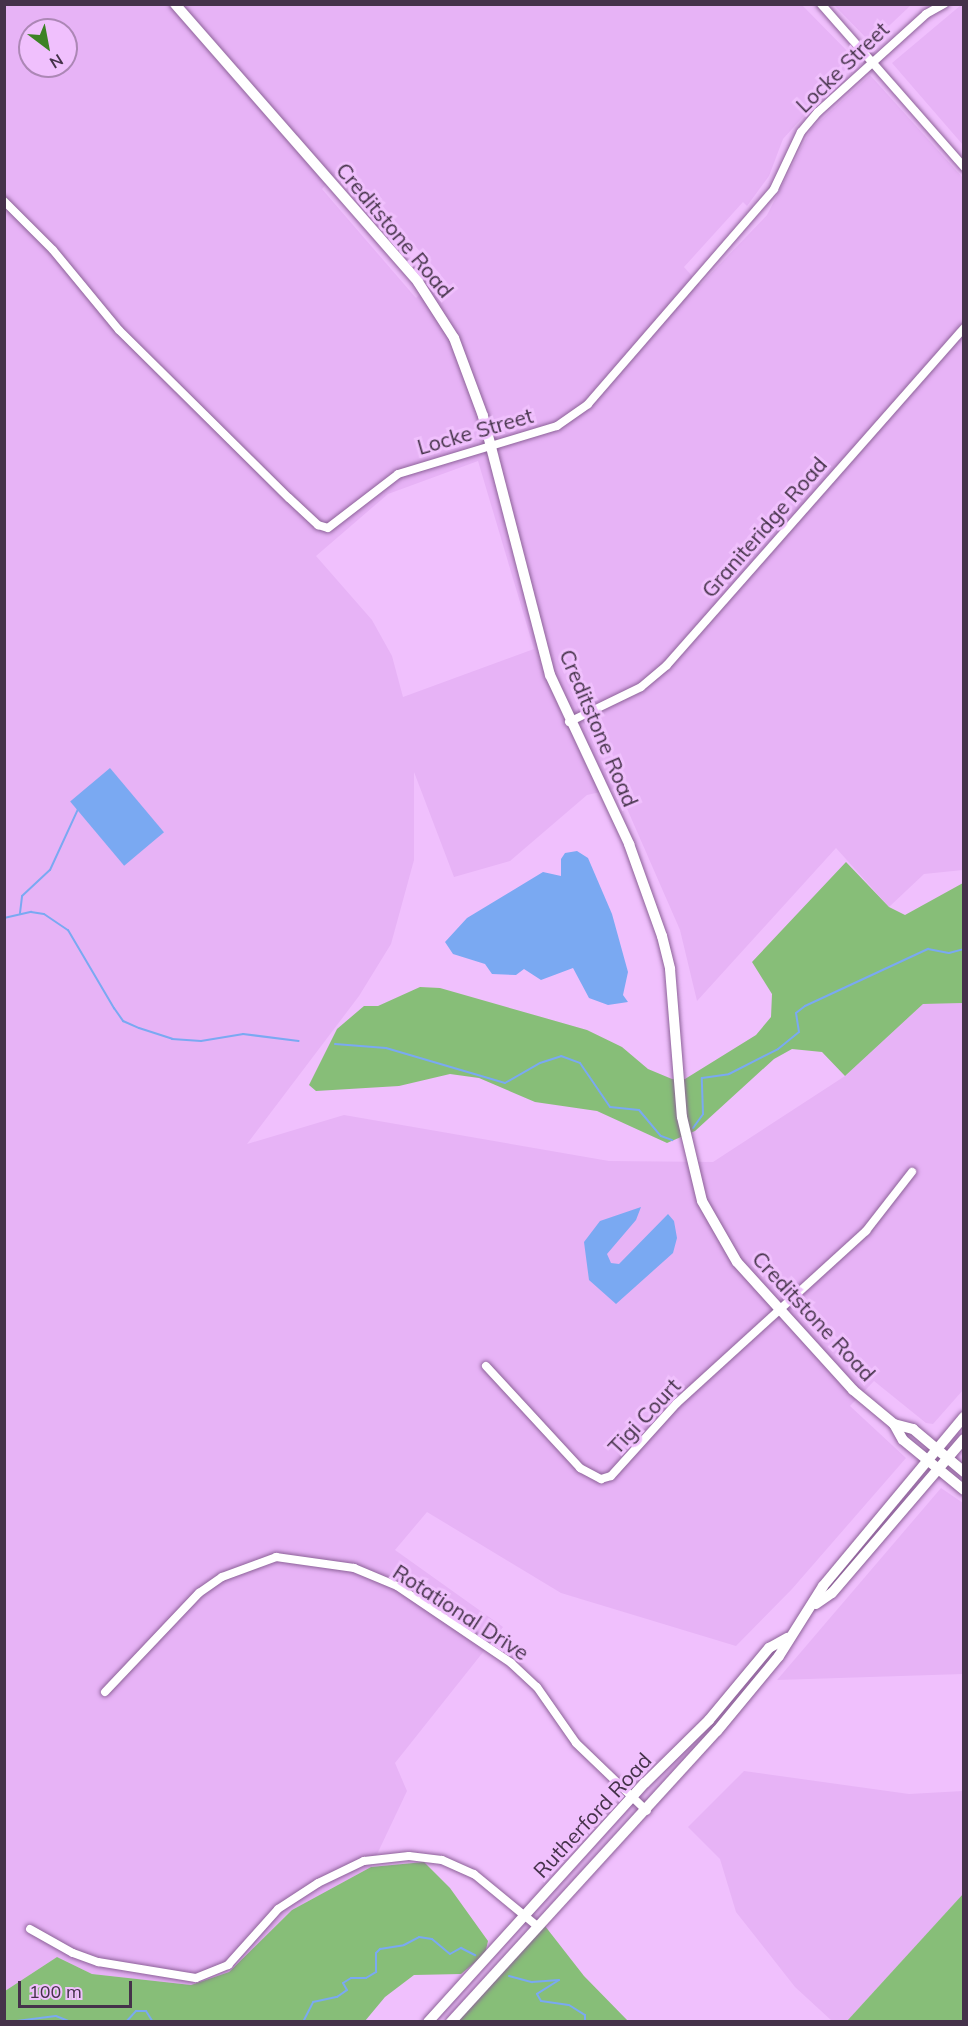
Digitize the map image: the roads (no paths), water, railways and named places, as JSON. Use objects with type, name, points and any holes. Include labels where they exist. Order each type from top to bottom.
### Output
[{"type":"street","name":"Creditstone Road","points":[[175,4],[420,286],[454,338],[472,381],[541,643],[570,722],[629,844],[662,936],[670,969],[682,1117],[696,1186],[737,1262],[778,1311],[853,1390],[894,1424],[903,1440],[963,1490]]},
{"type":"street","points":[[821,4],[963,168]]},
{"type":"street","points":[[926,14],[927,4]]},
{"type":"street","name":"Locke Street","points":[[4,201],[53,250],[119,330],[322,528],[333,527],[376,488],[398,474],[557,426],[588,404],[774,189],[807,125],[872,61],[926,14],[944,4]]},
{"type":"street","name":"Graniteridge Road","points":[[570,722],[641,687],[667,665],[963,328]]},
{"type":"street","points":[[778,1311],[866,1231],[912,1172]]},
{"type":"street","name":"Tigi Court","points":[[486,1366],[580,1468],[601,1479],[619,1471],[676,1405],[778,1311]]},
{"type":"street","name":"Rutherford Road","points":[[815,1605],[823,1587],[963,1417]]},
{"type":"street","name":"Creditstone Road","points":[[894,1424],[913,1429],[963,1472]]},
{"type":"street","name":"Rutherford Road","points":[[451,2022],[537,1926],[647,1811],[779,1656],[787,1638],[815,1605],[832,1593],[963,1439]]},
{"type":"street","name":"Rotational Drive","points":[[105,1692],[200,1593],[222,1577],[276,1557],[354,1568],[397,1586],[511,1663],[537,1687],[576,1743],[647,1811]]},
{"type":"street","name":"Rutherford Road","points":[[428,2022],[633,1797],[709,1720],[770,1648],[787,1638]]},
{"type":"street","points":[[30,1929],[73,1953],[98,1962],[196,1978],[228,1965],[278,1909],[318,1883],[364,1861],[410,1856],[459,1866],[499,1891],[537,1926]]},
{"type":"water","points":[[110,768],[164,832],[124,866],[70,801]]},
{"type":"water","points":[[577,851],[588,858],[612,914],[628,972],[623,995],[628,1002],[608,1005],[589,998],[573,968],[541,980],[524,969],[516,975],[492,974],[485,964],[453,954],[445,942],[467,918],[543,872],[561,876],[561,859],[565,853]]},
{"type":"water","points":[[641,1207],[636,1220],[607,1254],[611,1263],[619,1264],[668,1214],[674,1221],[677,1238],[673,1253],[616,1304],[589,1280],[584,1242],[600,1221]]},
{"type":"waterway","points":[[20,913],[22,896],[50,870],[78,809]]},
{"type":"waterway","points":[[4,918],[31,912],[44,914],[68,930],[123,1021],[139,1028],[172,1039],[201,1041],[243,1034],[299,1041]]},
{"type":"waterway","points":[[693,1128],[703,1114],[702,1078],[729,1074],[778,1049],[799,1032],[796,1013],[805,1006],[928,949],[949,953],[964,949]]},
{"type":"waterway","points":[[335,1044],[386,1048],[505,1083],[540,1063],[561,1056],[580,1063],[610,1107],[639,1110],[661,1136],[672,1140]]},
{"type":"waterway","points":[[303,2022],[313,2002],[337,1997],[347,1990],[343,1983],[351,1978],[366,1978],[376,1972],[376,1953],[380,1949],[404,1945],[419,1937],[432,1939],[450,1954],[461,1948],[475,1955]]},
{"type":"waterway","points":[[509,1976],[532,1982],[559,1980],[537,1994],[541,2001],[569,2005],[585,2015],[585,2022]]},
{"type":"waterway","points":[[126,2022],[136,2011],[146,2011],[153,2022]]},
{"type":"waterway","points":[[9,2022],[56,2016],[71,2022]]}]
